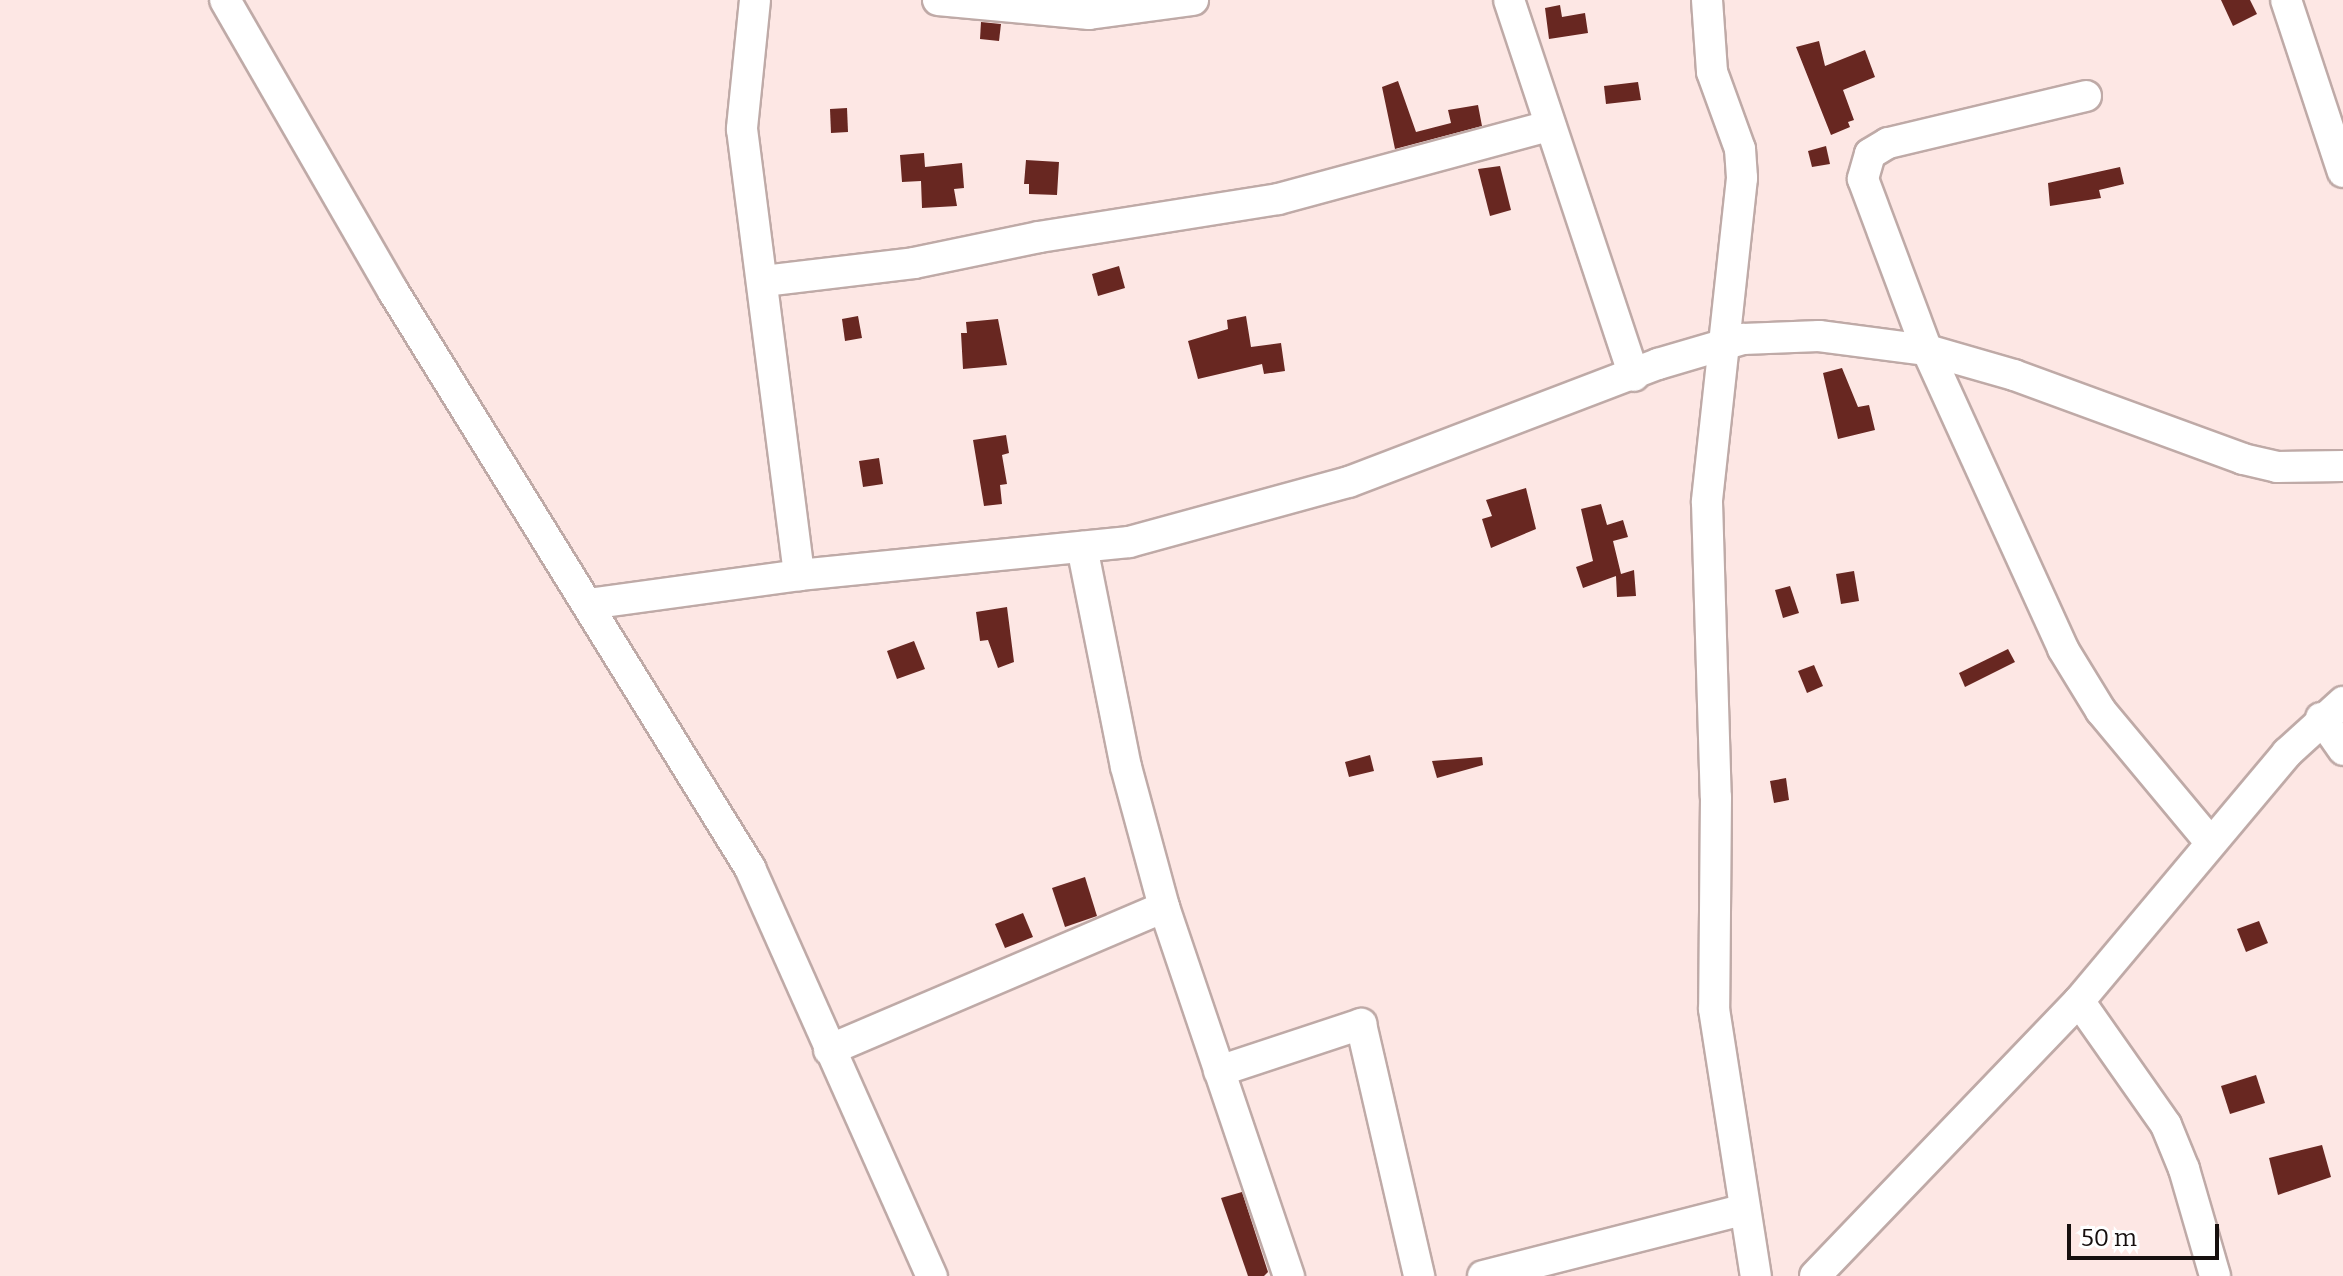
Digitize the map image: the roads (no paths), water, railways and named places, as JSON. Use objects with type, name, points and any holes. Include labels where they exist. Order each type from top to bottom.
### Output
[{"type":"street","points":[[225,0],[393,291],[750,868],[932,1276]]},
{"type":"street","points":[[755,0],[742,129],[764,281],[799,575]]},
{"type":"street","points":[[938,0],[1089,14],[1193,0]]},
{"type":"street","points":[[1509,0],[1634,376]]},
{"type":"street","points":[[1707,0],[1712,72],[1740,149],[1728,343],[1707,502],[1706,580],[1716,797],[1714,1009],[1742,1210],[1756,1276]]},
{"type":"street","points":[[2286,0],[2343,172]]},
{"type":"street","points":[[2086,96],[1888,143],[1864,164],[1864,187],[1927,350],[1990,496],[2077,674],[2140,761],[2210,842]]},
{"type":"street","points":[[764,281],[914,263],[1039,237],[1278,199],[1549,126]]},
{"type":"street","points":[[588,604],[799,575],[1129,542],[1290,501],[1728,343],[1819,336],[1927,350],[2014,375],[2243,459],[2277,467],[2343,466]]},
{"type":"street","points":[[1082,547],[1126,767],[1164,907],[1289,1276]]},
{"type":"street","points":[[1815,1276],[2079,1001],[2210,842],[2332,710]]},
{"type":"street","points":[[2332,710],[2343,750]]},
{"type":"street","points":[[829,1050],[1164,907]]},
{"type":"street","points":[[2079,1001],[2166,1125],[2215,1276]]},
{"type":"street","points":[[1219,1071],[1361,1024],[1419,1276]]},
{"type":"street","points":[[1483,1276],[1742,1210]]}]
